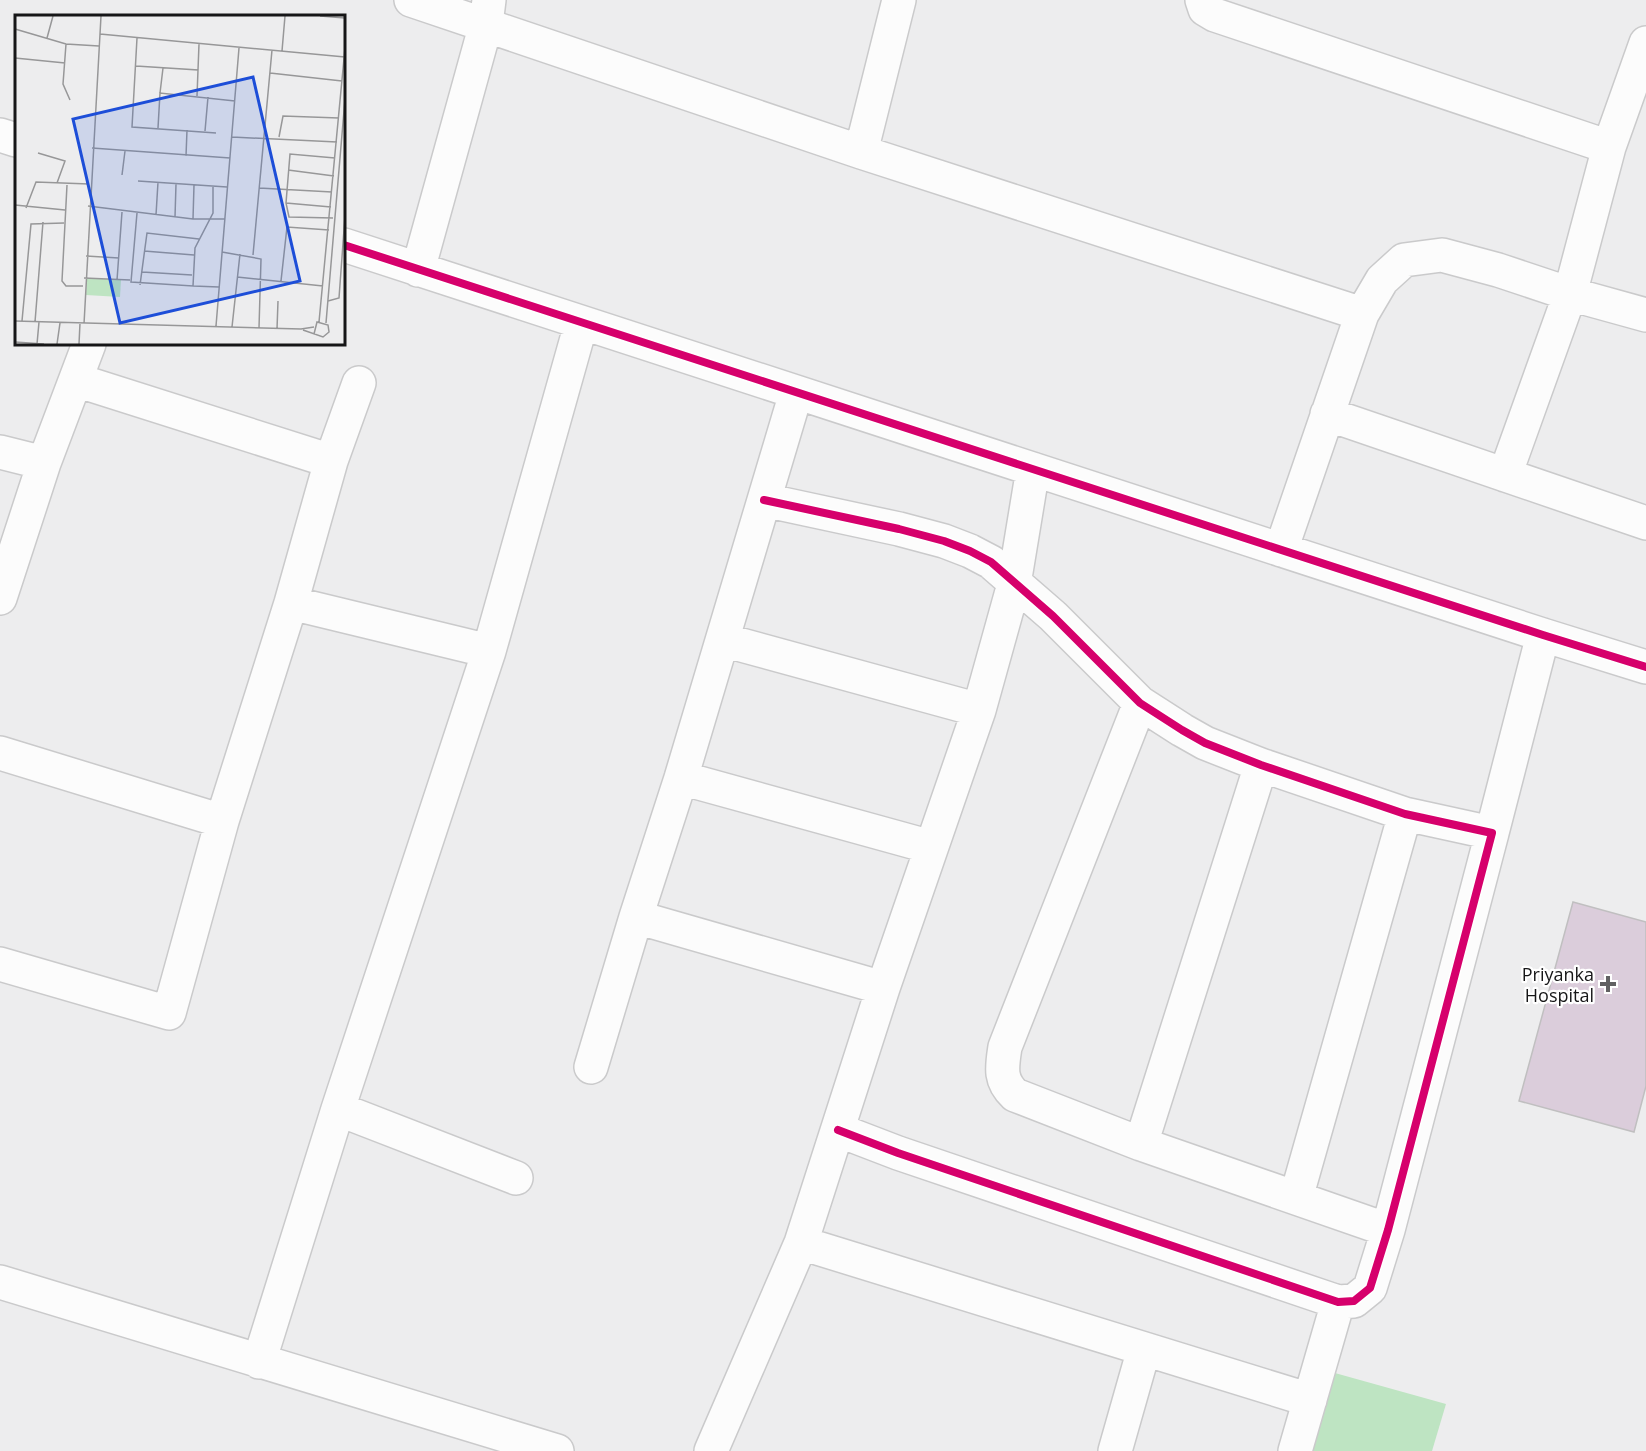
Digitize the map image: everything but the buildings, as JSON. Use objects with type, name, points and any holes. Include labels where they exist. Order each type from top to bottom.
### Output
[{"type":"street","points":[[411,0],[487,12],[861,152],[1362,314]]},
{"type":"street","points":[[861,152],[899,0]]},
{"type":"street","points":[[1202,0],[1205,9],[1215,15],[1609,147]]},
{"type":"street","points":[[418,270],[487,12]]},
{"type":"street","points":[[1505,475],[1570,294],[1609,147],[1646,43]]},
{"type":"street","points":[[0,135],[15,140]]},
{"type":"street","points":[[345,245],[581,324],[1646,667]]},
{"type":"street","points":[[1281,550],[1362,314],[1382,280],[1404,260],[1442,255],[1646,315]]},
{"type":"street","points":[[260,1362],[338,1109],[489,651],[581,324]]},
{"type":"street","points":[[0,598],[44,463],[89,345]]},
{"type":"street","points":[[76,380],[331,461]]},
{"type":"street","points":[[0,964],[169,1013],[222,821],[291,603],[331,461],[359,383]]},
{"type":"street","points":[[591,1067],[723,640],[796,393]]},
{"type":"street","points":[[1327,414],[1646,523]]},
{"type":"street","points":[[0,452],[44,463]]},
{"type":"street","points":[[711,1451],[801,1243],[883,988],[979,710],[1014,584],[1033,469]]},
{"type":"street","points":[[764,500],[899,529],[944,541],[970,551],[991,562],[1071,633],[1140,703],[1205,743],[1261,765],[1405,814],[1492,833]]},
{"type":"street","points":[[291,603],[489,651]]},
{"type":"street","points":[[838,1130],[898,1153],[1338,1302],[1354,1301],[1370,1288],[1388,1230],[1543,635]]},
{"type":"street","points":[[723,640],[979,710]]},
{"type":"street","points":[[1140,703],[1005,1047],[1002,1070],[1006,1086],[1015,1095],[1141,1144],[1388,1230]]},
{"type":"street","points":[[0,753],[222,821]]},
{"type":"street","points":[[1141,1144],[1261,765]]},
{"type":"street","points":[[681,778],[931,847]]},
{"type":"street","points":[[1296,1198],[1405,814]]},
{"type":"street","points":[[636,917],[883,988]]},
{"type":"street","points":[[338,1109],[516,1178]]},
{"type":"street","points":[[801,1243],[1310,1400]]},
{"type":"street","points":[[0,1282],[539,1449]]},
{"type":"street","points":[[1295,1451],[1338,1302]]},
{"type":"street","points":[[1115,1451],[1144,1349]]},
{"type":"green space","points":[[1317,1368],[1446,1404],[1432,1451],[1293,1451]]},
{"type":"cycle path","points":[[345,245],[1646,667]]},
{"type":"cycle path","points":[[764,500],[899,529],[944,541],[970,551],[991,562],[1053,616],[1140,703],[1205,743],[1261,765],[1405,814],[1492,833],[1388,1230],[1370,1288],[1354,1301],[1338,1302],[898,1153],[838,1130]]},
{"type":"place","name":"Priyanka Hospital","points":[[1608,984]]}]
